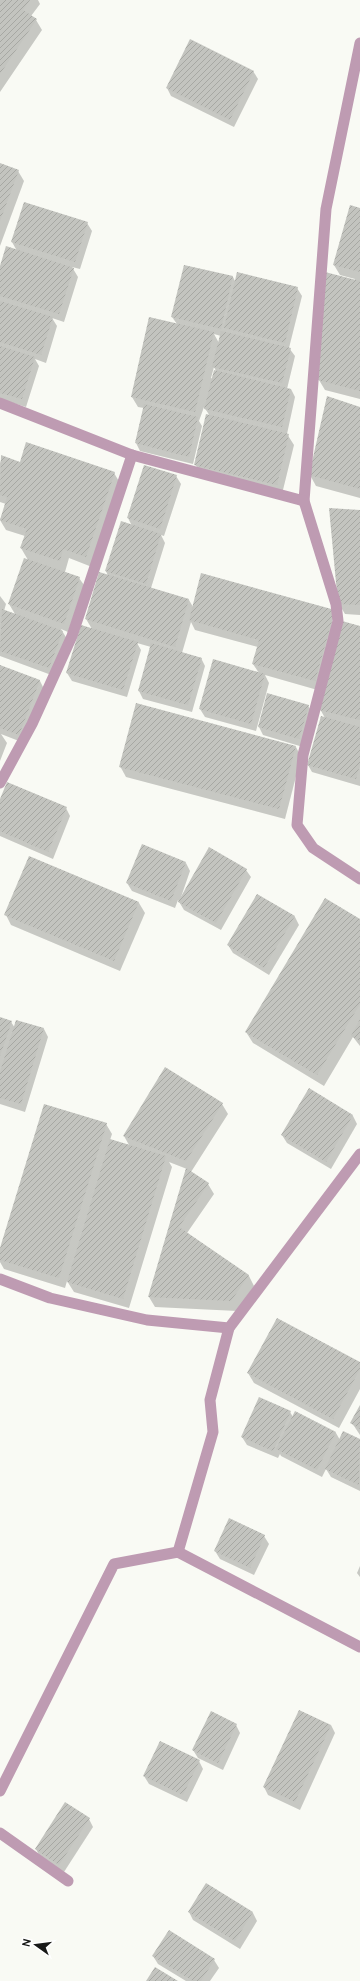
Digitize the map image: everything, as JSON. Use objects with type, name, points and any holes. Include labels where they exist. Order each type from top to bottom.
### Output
[{"type":"street","points":[[360,44],[326,209],[304,501],[336,604],[338,621],[303,755],[297,825],[313,848],[360,879]]},
{"type":"street","points":[[0,403],[132,455],[304,501]]},
{"type":"street","points":[[0,783],[32,724],[72,636],[132,455]]},
{"type":"street","points":[[178,1552],[213,1432],[210,1400],[229,1328],[360,1154]]},
{"type":"street","points":[[0,1279],[50,1298],[147,1320],[229,1328]]},
{"type":"street","points":[[0,1791],[114,1564],[178,1552],[360,1647]]},
{"type":"street","points":[[0,1833],[68,1881]]},
{"type":"building","points":[[0,0],[30,0],[23,10],[37,19],[0,74]]},
{"type":"building","points":[[190,39],[254,71],[230,120],[166,88]]},
{"type":"building","points":[[0,163],[19,170],[0,221]]},
{"type":"building","points":[[24,202],[88,222],[75,262],[11,242]]},
{"type":"building","points":[[350,205],[360,208],[360,272],[333,265]]},
{"type":"building","points":[[6,246],[74,268],[59,314],[0,296],[0,266]]},
{"type":"building","points":[[184,265],[233,276],[221,329],[171,317]]},
{"type":"building","points":[[237,272],[298,287],[285,343],[224,328]]},
{"type":"building","points":[[325,272],[360,281],[360,391],[318,380]]},
{"type":"building","points":[[0,301],[53,317],[41,355],[0,342]]},
{"type":"building","points":[[149,317],[214,332],[195,412],[131,397]]},
{"type":"building","points":[[221,331],[291,348],[282,383],[212,367]]},
{"type":"building","points":[[0,346],[35,357],[22,399],[0,393]]},
{"type":"building","points":[[214,370],[291,389],[282,427],[204,409]]},
{"type":"building","points":[[327,396],[360,407],[360,489],[309,475]]},
{"type":"building","points":[[144,404],[198,417],[189,457],[135,443]]},
{"type":"building","points":[[206,414],[289,434],[277,485],[194,465]]},
{"type":"building","points":[[26,442],[115,472],[86,557],[63,549],[60,561],[20,548],[27,529],[0,520],[7,497],[0,495],[1,455],[20,462]]},
{"type":"building","points":[[144,465],[177,475],[160,529],[127,518]]},
{"type":"building","points":[[329,508],[360,510],[360,605],[338,604]]},
{"type":"building","points":[[121,521],[161,534],[146,584],[105,571]]},
{"type":"building","points":[[24,558],[80,577],[64,624],[8,604]]},
{"type":"building","points":[[99,572],[189,599],[175,647],[85,619]]},
{"type":"building","points":[[201,573],[335,610],[315,681],[252,664],[259,640],[189,620]]},
{"type":"building","points":[[2,609],[63,631],[49,668],[0,651]]},
{"type":"building","points":[[342,621],[360,626],[360,720],[319,710]]},
{"type":"building","points":[[81,625],[138,642],[123,690],[66,673]]},
{"type":"building","points":[[151,643],[202,658],[188,705],[138,691]]},
{"type":"building","points":[[213,659],[265,674],[251,724],[199,709]]},
{"type":"building","points":[[0,665],[40,680],[19,735],[0,728]]},
{"type":"building","points":[[267,693],[309,705],[299,739],[258,727]]},
{"type":"building","points":[[136,703],[296,746],[279,809],[119,767]]},
{"type":"building","points":[[321,716],[360,727],[360,765],[356,779],[307,765]]},
{"type":"building","points":[[7,782],[67,807],[48,852],[0,831],[0,799]]},
{"type":"building","points":[[142,844],[186,862],[171,901],[126,883]]},
{"type":"building","points":[[209,847],[247,869],[216,923],[178,902]]},
{"type":"building","points":[[29,856],[139,902],[114,961],[4,915]]},
{"type":"building","points":[[257,894],[295,916],[264,968],[227,945]]},
{"type":"building","points":[[325,898],[360,919],[360,1004],[317,1075],[245,1032]]},
{"type":"building","points":[[0,1017],[12,1021],[0,1056]]},
{"type":"building","points":[[360,1019],[360,1041],[351,1036]]},
{"type":"building","points":[[16,1020],[44,1028],[21,1104],[0,1098],[0,1072]]},
{"type":"building","points":[[165,1067],[223,1103],[186,1161],[123,1136]]},
{"type":"building","points":[[309,1088],[353,1115],[326,1162],[281,1135]]},
{"type":"building","points":[[44,1104],[107,1123],[59,1278],[0,1260],[0,1248]]},
{"type":"building","points":[[110,1139],[166,1156],[123,1299],[67,1282]]},
{"type":"building","points":[[186,1168],[209,1183],[179,1227],[249,1275],[231,1301],[148,1297]]},
{"type":"building","points":[[277,1318],[360,1362],[360,1369],[333,1419],[247,1373]]},
{"type":"building","points":[[259,1397],[291,1411],[273,1451],[241,1437]]},
{"type":"building","points":[[360,1405],[360,1429],[350,1423]]},
{"type":"building","points":[[295,1411],[336,1432],[317,1470],[276,1449]]},
{"type":"building","points":[[343,1431],[360,1439],[359,1485],[325,1469]]},
{"type":"building","points":[[229,1518],[265,1535],[250,1568],[214,1551]]},
{"type":"building","points":[[299,1710],[331,1725],[295,1802],[263,1787]]},
{"type":"building","points":[[211,1711],[237,1724],[218,1763],[192,1750]]},
{"type":"building","points":[[160,1741],[200,1760],[183,1795],[143,1776]]},
{"type":"building","points":[[65,1802],[90,1818],[59,1865],[35,1849]]},
{"type":"building","points":[[206,1883],[253,1912],[235,1941],[188,1912]]},
{"type":"building","points":[[169,1930],[215,1959],[201,1981],[193,1981],[152,1956]]},
{"type":"building","points":[[155,1967],[178,1981],[146,1981]]}]
